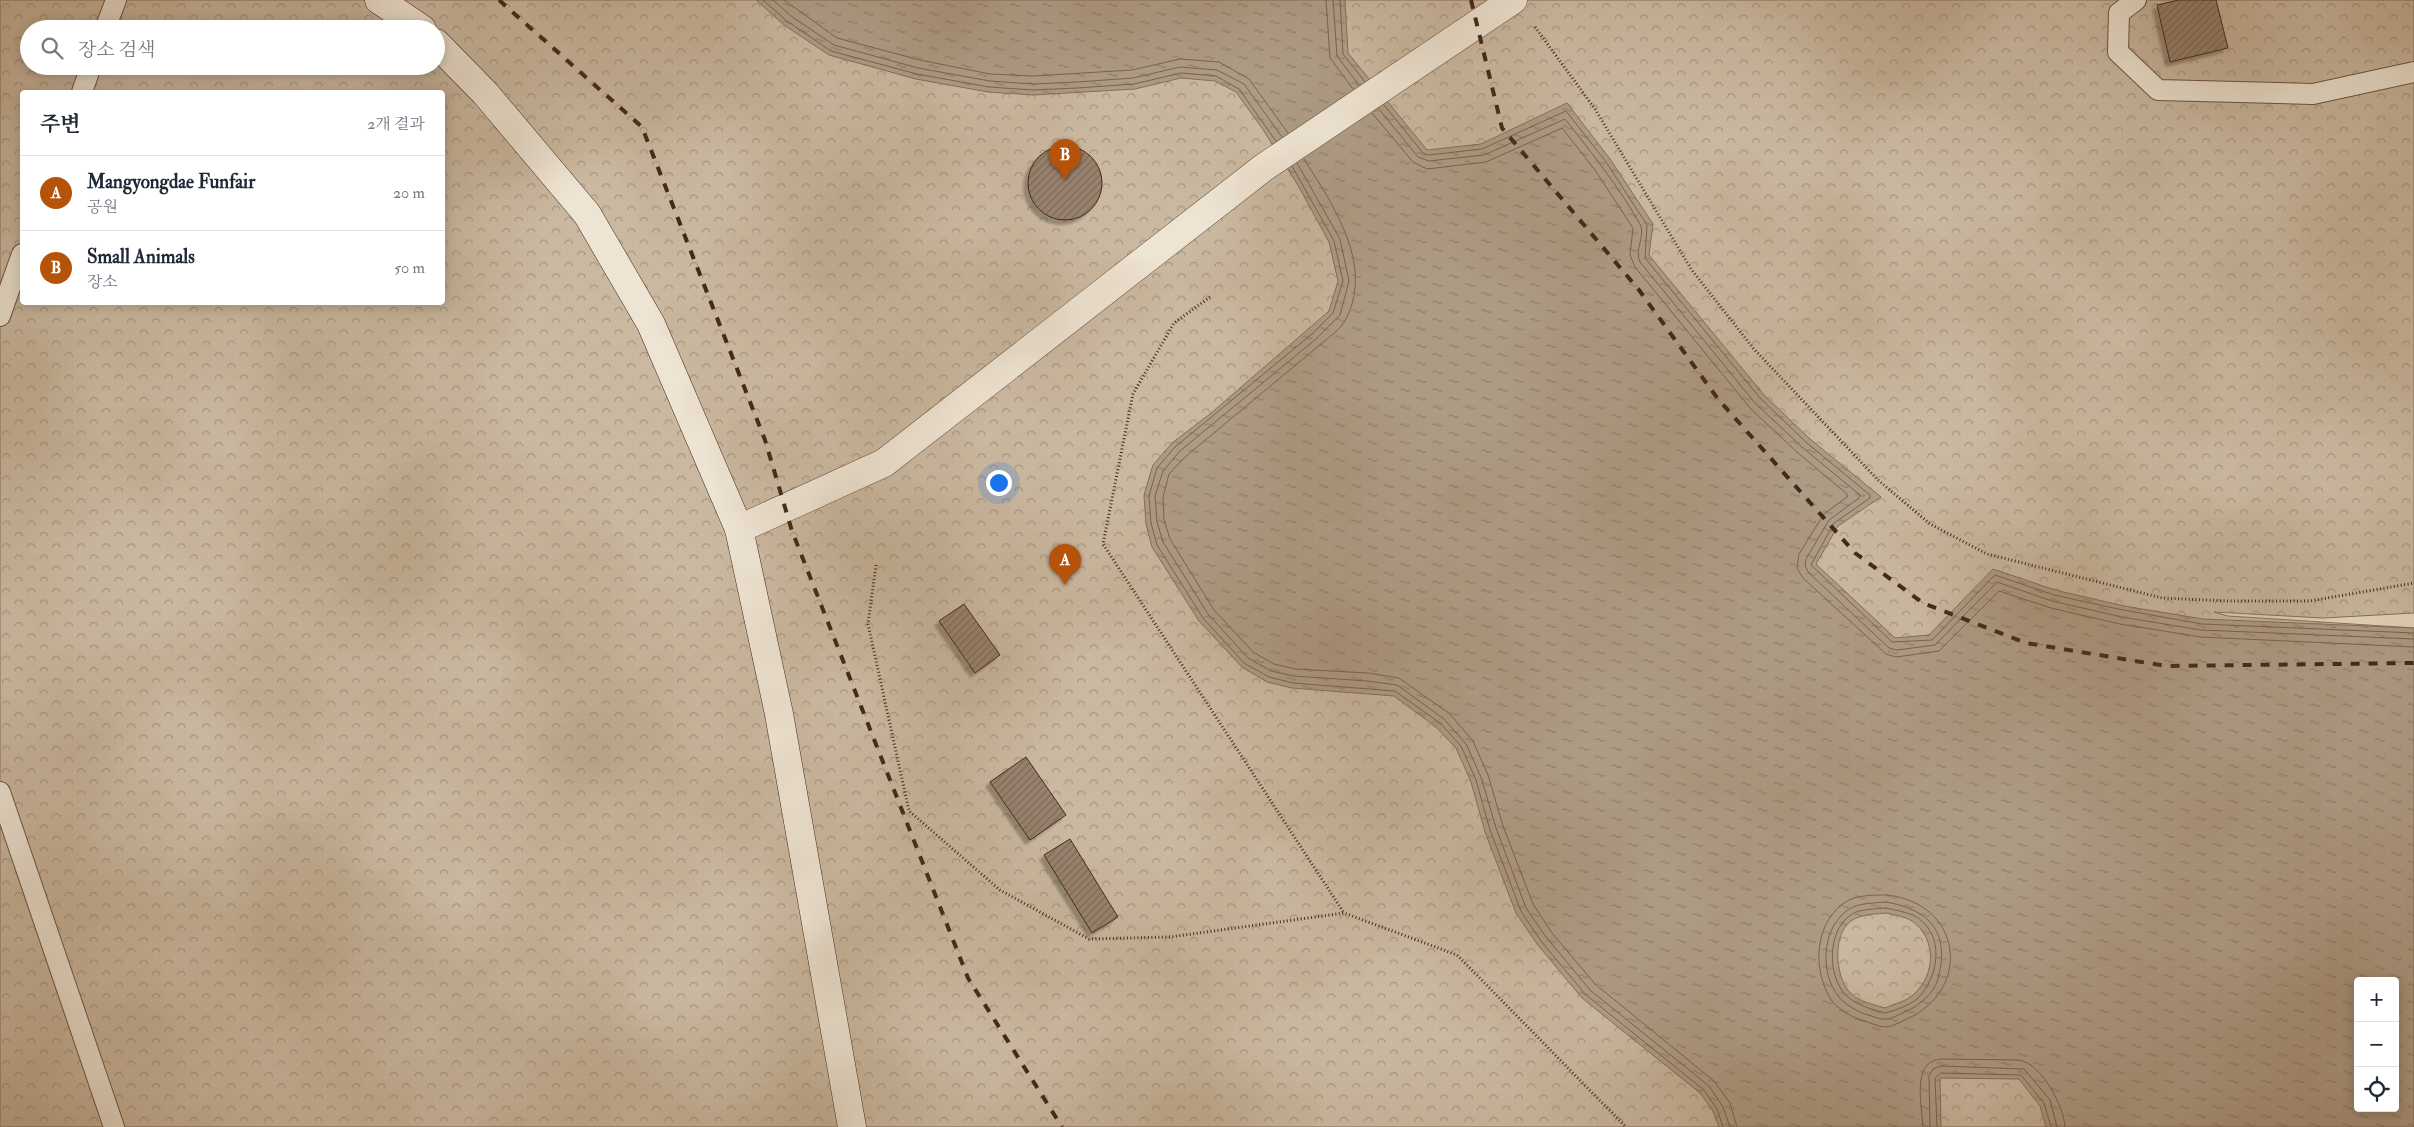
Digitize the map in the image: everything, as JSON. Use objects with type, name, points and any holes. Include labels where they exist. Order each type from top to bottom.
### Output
[{"type":"street","points":[[380,0],[409,20]]},
{"type":"street","points":[[739,529],[884,463],[1264,168],[1512,0]]},
{"type":"street","points":[[445,52],[485,93],[587,214],[651,324],[739,529],[779,714],[852,1127]]},
{"type":"lane","points":[[108,20],[116,0]]},
{"type":"lane","points":[[2136,0],[2119,13],[2118,52],[2158,90],[2313,94],[2414,72]]},
{"type":"lane","points":[[83,90],[88,75]]},
{"type":"lane","points":[[0,316],[20,260]]},
{"type":"lane","points":[[0,792],[114,1127]]},
{"type":"path","points":[[1533,23],[1595,109],[1691,269],[1753,348],[1878,480],[1930,524],[1987,554],[2162,598],[2310,602],[2414,583]]},
{"type":"path","points":[[1210,297],[1174,323],[1133,394],[1103,544],[1344,913]]},
{"type":"path","points":[[876,565],[868,624],[909,810],[1000,890],[1089,939],[1170,937],[1344,913],[1457,955],[1626,1127]]},
{"type":"green space","points":[[0,0],[2131,0],[2115,53],[2156,92],[2232,96],[2414,75],[2414,613],[2323,618],[2214,612],[2228,616],[2414,628],[2414,1127],[0,1127]]},
{"type":"green space","points":[[2146,0],[2414,0],[2414,66],[2313,88],[2160,84],[2124,50],[2125,17]]},
{"type":"water","points":[[756,0],[1345,0],[1348,53],[1427,150],[1481,144],[1567,103],[1610,159],[1653,224],[1649,255],[1764,395],[1810,439],[1881,497],[1838,526],[1816,564],[1895,638],[1929,635],[1993,569],[2055,590],[2124,606],[2203,619],[2414,628],[2414,1127],[2046,1127],[2040,1106],[2019,1079],[1940,1078],[1941,1127],[1719,1127],[1713,1111],[1700,1093],[1582,998],[1537,944],[1516,913],[1485,832],[1471,782],[1456,748],[1436,727],[1394,696],[1292,688],[1267,682],[1242,667],[1199,621],[1152,547],[1146,524],[1144,495],[1153,465],[1172,443],[1210,414],[1329,311],[1338,281],[1329,242],[1299,187],[1262,128],[1236,92],[1215,81],[1181,78],[1135,89],[1033,95],[988,92],[916,79],[829,55],[784,25]],"holes":[[[1886,913],[1912,921],[1926,937],[1930,957],[1929,968],[1921,987],[1913,995],[1885,1008],[1859,999],[1850,993],[1840,971],[1838,949],[1844,929],[1850,922],[1859,917]]]},
{"type":"building","points":[[2179,0],[2216,0],[2228,48],[2170,62],[2157,5]]},
{"type":"building","points":[[1065,146],[1086,152],[1096,162],[1102,183],[1096,204],[1086,214],[1065,220],[1044,214],[1034,204],[1028,183],[1034,162],[1044,152]]},
{"type":"building","points":[[964,604],[1000,655],[975,673],[939,621]]},
{"type":"building","points":[[1026,757],[1066,815],[1030,840],[990,782]]},
{"type":"building","points":[[1070,839],[1118,917],[1092,933],[1044,855]]},
{"type":"railway","points":[[499,0],[642,127],[765,440],[792,531],[968,978],[1062,1127]]},
{"type":"railway","points":[[1471,0],[1502,128],[1639,290],[1718,399],[1855,553],[1923,603],[2026,643],[2166,666],[2414,663]]},
{"type":"place","name":"Small Animals","points":[[1065,180]]},
{"type":"place","name":"Mangyongdae Funfair","points":[[1065,585]]}]
